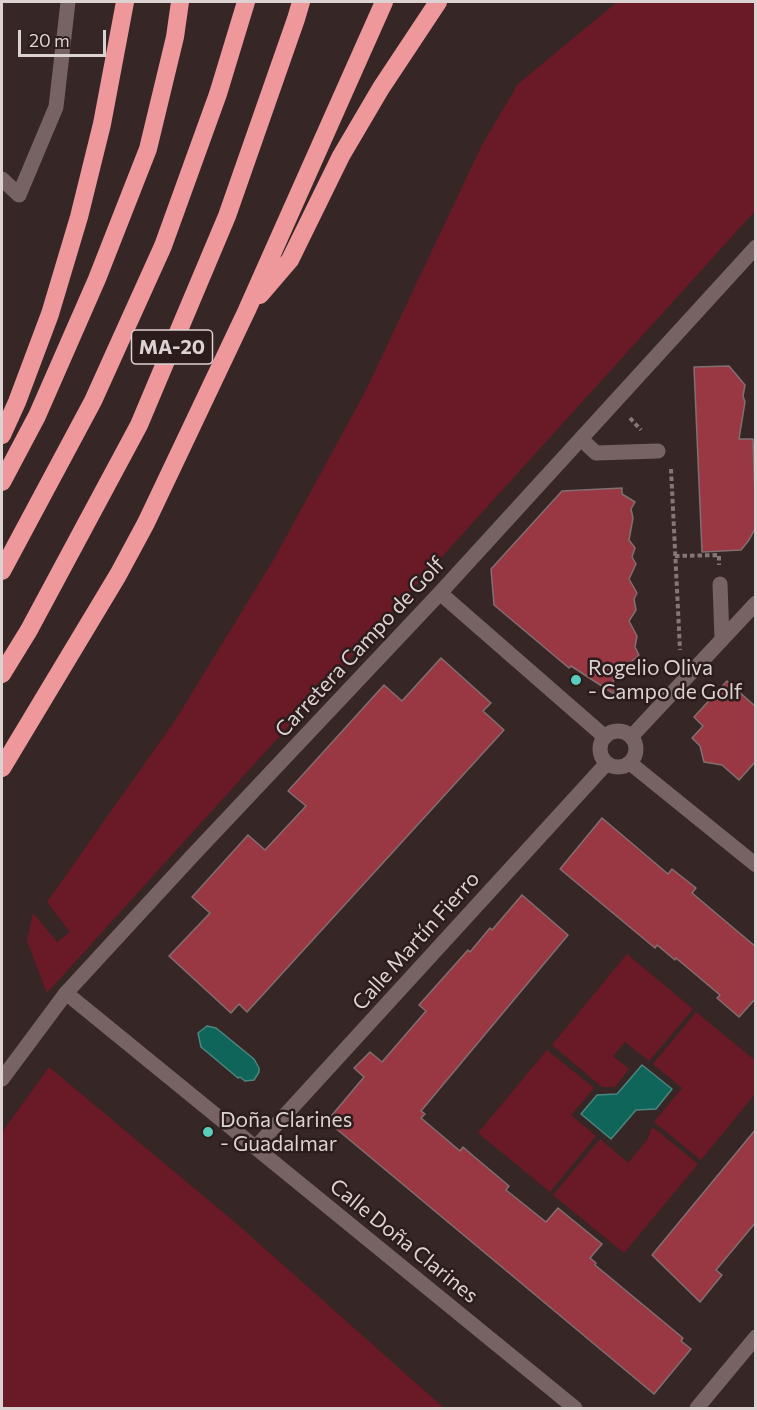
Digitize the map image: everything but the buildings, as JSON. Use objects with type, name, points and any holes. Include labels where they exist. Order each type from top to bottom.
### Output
[{"type":"highway","points":[[2,435],[50,314],[79,217],[102,124],[124,2]]},
{"type":"highway","points":[[2,482],[42,405],[97,279],[148,149],[175,37],[180,2]]},
{"type":"highway","name":"MA-20","points":[[2,571],[93,401],[163,246],[218,94],[246,2]]},
{"type":"highway","name":"MA-20","points":[[2,674],[29,630],[139,425],[227,216],[301,2]]},
{"type":"highway","points":[[2,768],[118,575],[146,524],[247,310],[384,2]]},
{"type":"highway","points":[[247,310],[290,260],[341,156],[381,88],[438,2]]},
{"type":"street","points":[[2,179],[19,195],[56,107],[68,2]]},
{"type":"street","name":"Carretera Campo de Golf","points":[[2,1079],[66,993],[440,593],[756,247]]},
{"type":"street","points":[[581,439],[596,453],[658,451]]},
{"type":"street","points":[[720,584],[723,639]]},
{"type":"street","points":[[440,593],[605,737]]},
{"type":"street","points":[[631,737],[756,603]]},
{"type":"street","points":[[620,732],[631,737],[636,748],[630,763],[618,767],[607,764],[600,748],[605,737],[620,732]]},
{"type":"street","points":[[630,763],[756,865]]},
{"type":"street","name":"Calle Martín Fierro","points":[[256,1148],[607,764]]},
{"type":"street","name":"Calle Doña Clarines","points":[[66,993],[575,1408]]},
{"type":"street","points":[[697,1408],[756,1337]]},
{"type":"path","points":[[616,401],[670,466],[681,655]]},
{"type":"path","points":[[675,556],[718,555],[720,584]]},
{"type":"shaded area","points":[[617,2],[755,2],[755,211],[47,993],[27,941],[33,913],[57,942],[70,932],[47,902],[176,719],[274,559],[365,392],[482,145],[518,84]]},
{"type":"shaded area","points":[[627,954],[693,1009],[649,1061],[625,1042],[613,1056],[629,1069],[615,1087],[602,1087],[552,1045]]},
{"type":"shaded area","points":[[696,1012],[756,1061],[755,1094],[701,1160],[654,1122],[682,1088],[653,1064]]},
{"type":"shaded area","points":[[547,1050],[594,1088],[571,1115],[596,1136],[550,1192],[478,1133]]},
{"type":"shaded area","points":[[49,1067],[237,1224],[444,1408],[2,1408],[2,1132]]},
{"type":"shaded area","points":[[654,1128],[698,1164],[624,1253],[553,1195],[600,1139],[628,1163],[648,1139],[651,1129]]},
{"type":"water","points":[[207,1026],[216,1028],[254,1059],[259,1072],[254,1080],[245,1081],[238,1078],[201,1047],[198,1033]]},
{"type":"water","points":[[642,1065],[672,1089],[656,1109],[636,1110],[611,1139],[581,1114],[597,1095],[617,1094]]},
{"type":"place","name":"Rogelio Oliva - Campo de Golf","points":[[576,680]]},
{"type":"place","name":"Doña Clarines - Guadalmar","points":[[208,1132]]}]
